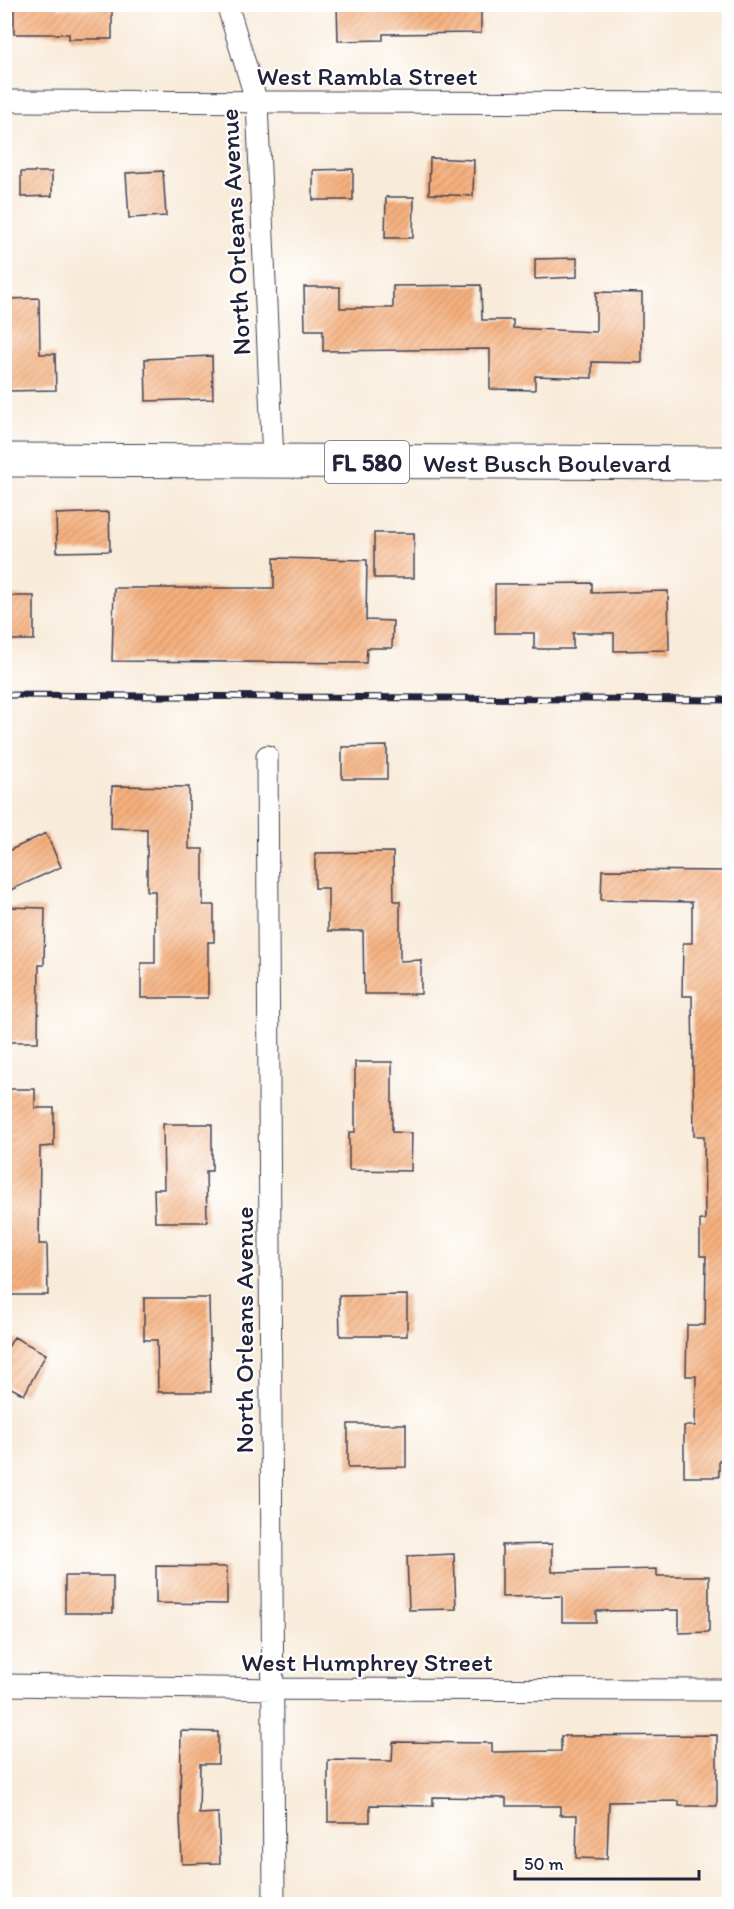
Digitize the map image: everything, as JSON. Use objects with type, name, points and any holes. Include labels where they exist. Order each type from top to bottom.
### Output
[{"type":"main road","name":"West Busch Boulevard","points":[[4,460],[729,463]]},
{"type":"street","name":"North Orleans Avenue","points":[[227,4],[257,103],[273,462]]},
{"type":"street","name":"West Rambla Street","points":[[4,101],[729,103]]},
{"type":"street","name":"North Orleans Avenue","points":[[267,756],[274,1905]]},
{"type":"street","name":"West Humphrey Street","points":[[4,1685],[274,1689],[729,1690]]},
{"type":"building","points":[[14,4],[58,4],[58,8],[112,8],[112,39],[69,39],[69,34],[14,34]]},
{"type":"building","points":[[337,4],[481,4],[481,33],[383,34],[383,40],[338,41]]},
{"type":"building","points":[[430,158],[474,160],[473,196],[429,194]]},
{"type":"building","points":[[353,169],[353,200],[313,200],[313,170]]},
{"type":"building","points":[[163,171],[166,216],[129,218],[126,173]]},
{"type":"building","points":[[21,172],[52,172],[52,196],[21,197]]},
{"type":"building","points":[[386,197],[414,197],[413,238],[385,238]]},
{"type":"building","points":[[577,258],[577,277],[535,279],[535,259]]},
{"type":"building","points":[[481,285],[482,320],[513,320],[513,328],[596,332],[596,292],[642,293],[642,363],[592,362],[592,378],[535,376],[535,390],[490,389],[490,349],[323,351],[323,330],[305,330],[304,287],[340,287],[340,308],[393,308],[393,286]]},
{"type":"building","points":[[39,298],[40,354],[55,354],[56,390],[9,391],[8,299]]},
{"type":"building","points":[[212,356],[213,399],[146,401],[145,359]]},
{"type":"building","points":[[109,512],[110,551],[57,552],[56,514]]},
{"type":"building","points":[[374,533],[414,533],[414,578],[374,578]]},
{"type":"building","points":[[274,558],[367,560],[366,620],[393,621],[392,648],[367,648],[366,663],[112,661],[114,588],[274,588]]},
{"type":"building","points":[[592,583],[592,593],[668,591],[669,650],[614,651],[614,633],[573,633],[573,649],[534,649],[534,633],[495,633],[495,584]]},
{"type":"building","points":[[5,596],[34,596],[34,640],[4,640]]},
{"type":"building","points":[[387,746],[387,779],[342,779],[342,747]]},
{"type":"building","points":[[112,786],[189,787],[189,849],[203,849],[203,905],[214,905],[214,942],[208,942],[208,998],[141,998],[141,963],[155,963],[155,891],[147,891],[147,829],[111,828]]},
{"type":"building","points":[[46,833],[61,867],[4,893],[4,853]]},
{"type":"building","points":[[393,852],[394,901],[400,901],[400,961],[421,960],[421,994],[364,994],[363,931],[328,931],[328,888],[315,888],[315,853]]},
{"type":"building","points":[[602,870],[729,871],[729,1460],[719,1460],[719,1477],[684,1477],[684,1426],[695,1426],[696,1376],[686,1376],[687,1325],[705,1325],[706,1256],[700,1256],[700,1220],[705,1220],[704,1136],[694,1136],[692,996],[682,996],[683,943],[692,943],[692,902],[601,900]]},
{"type":"building","points":[[6,907],[45,908],[44,965],[39,965],[38,1042],[4,1042]]},
{"type":"building","points":[[355,1062],[392,1062],[392,1132],[412,1133],[411,1171],[349,1170],[349,1132],[355,1132]]},
{"type":"building","points":[[4,1089],[35,1089],[35,1108],[54,1108],[54,1146],[40,1147],[39,1244],[47,1244],[48,1295],[4,1295]]},
{"type":"building","points":[[163,1124],[212,1124],[212,1171],[206,1171],[207,1222],[155,1222],[154,1189],[164,1189]]},
{"type":"building","points":[[407,1295],[407,1336],[340,1336],[339,1296]]},
{"type":"building","points":[[144,1298],[209,1298],[211,1392],[158,1392],[157,1340],[144,1340]]},
{"type":"building","points":[[14,1337],[46,1354],[24,1395],[4,1384],[4,1354]]},
{"type":"building","points":[[348,1424],[406,1424],[406,1467],[348,1468]]},
{"type":"building","points":[[552,1544],[552,1572],[657,1569],[657,1576],[709,1576],[709,1632],[679,1633],[679,1610],[596,1611],[596,1622],[562,1622],[562,1596],[502,1597],[502,1545]]},
{"type":"building","points":[[454,1554],[456,1609],[409,1610],[407,1556]]},
{"type":"building","points":[[156,1566],[227,1567],[227,1604],[156,1603]]},
{"type":"building","points":[[65,1576],[113,1576],[113,1613],[65,1613]]},
{"type":"building","points":[[181,1731],[218,1732],[218,1764],[200,1764],[199,1814],[218,1813],[220,1863],[182,1864]]},
{"type":"building","points":[[717,1735],[717,1806],[679,1806],[679,1801],[609,1802],[607,1859],[576,1858],[577,1815],[560,1815],[560,1806],[506,1806],[506,1798],[433,1797],[433,1806],[370,1805],[370,1822],[328,1822],[328,1760],[392,1761],[393,1742],[492,1743],[492,1752],[561,1751],[561,1736]]},
{"type":"railway","points":[[4,695],[730,700]]}]
